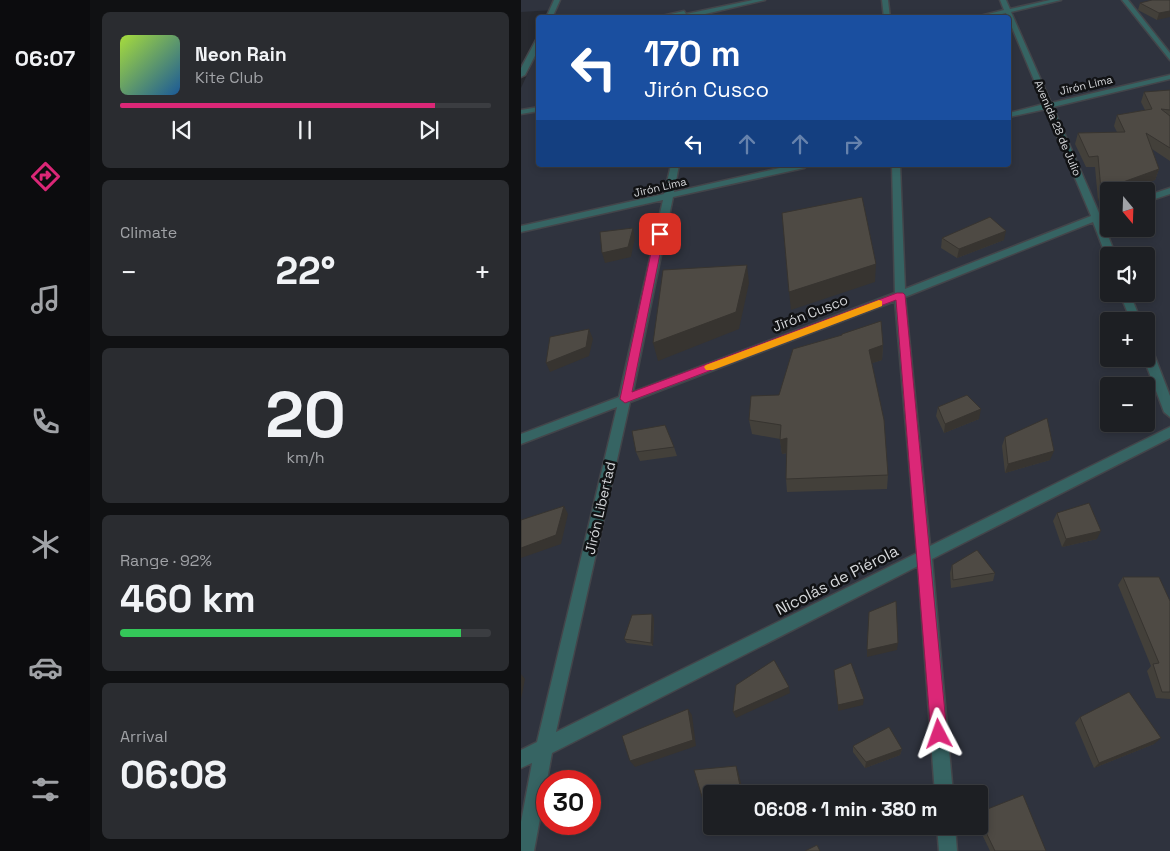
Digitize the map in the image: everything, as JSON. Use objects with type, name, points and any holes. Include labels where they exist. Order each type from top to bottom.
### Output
[{"type":"street","points":[[550,15],[557,0]]},
{"type":"street","points":[[705,13],[707,0]]},
{"type":"street","points":[[685,15],[705,13],[762,0]]},
{"type":"street","points":[[885,0],[887,15]]},
{"type":"street","name":"Avenida 28 de Julio","points":[[1003,0],[1009,15]]},
{"type":"street","points":[[989,15],[1058,0]]},
{"type":"street","points":[[1125,0],[1170,58]]},
{"type":"street","name":"Avenida 28 de Julio","points":[[1011,20],[1049,105],[1108,247]]},
{"type":"street","points":[[521,75],[536,44]]},
{"type":"street","points":[[521,58],[530,56]]},
{"type":"street","name":"Jirón Lima","points":[[1011,114],[1170,77]]},
{"type":"street","points":[[521,112],[536,110]]},
{"type":"street","name":"Jirón Libertad","points":[[525,851],[544,747],[625,399],[674,167]]},
{"type":"street","name":"Jirón Lima","points":[[521,229],[795,167]]},
{"type":"street","points":[[896,167],[900,295],[943,785]]},
{"type":"street","points":[[1155,196],[1170,191]]},
{"type":"street","name":"Jirón Cusco","points":[[521,438],[900,295],[1100,215]]},
{"type":"street","points":[[1153,367],[1170,412]]},
{"type":"street","name":"Nicolás de Piérola","points":[[521,760],[1170,432]]},
{"type":"street","points":[[947,835],[948,851]]},
{"type":"shaded area","points":[[521,0],[1170,0],[1170,851],[521,851],[521,88],[536,55],[536,167],[1011,167],[1011,15],[553,15],[554,10],[521,12]]},
{"type":"building","points":[[1152,0],[1170,0],[1170,11],[1159,13],[1140,3]]},
{"type":"building","points":[[1170,90],[1170,110],[1161,109],[1170,116],[1170,148],[1146,133],[1159,169],[1123,182],[1100,182],[1098,156],[1089,157],[1078,133],[1125,132],[1117,115],[1152,109],[1144,92]]},
{"type":"building","points":[[862,197],[876,264],[789,292],[782,213]]},
{"type":"building","points":[[990,217],[1006,231],[959,249],[942,238]]},
{"type":"building","points":[[633,228],[628,247],[602,253],[600,232]]},
{"type":"building","points":[[747,265],[736,312],[653,343],[663,270]]},
{"type":"building","points":[[881,321],[883,345],[869,350],[884,420],[888,475],[786,479],[787,438],[780,440],[781,425],[749,420],[751,396],[779,395],[793,349],[842,335]]},
{"type":"building","points":[[589,329],[586,347],[546,363],[550,337]]},
{"type":"building","points":[[967,395],[981,409],[945,424],[938,407]]},
{"type":"building","points":[[1047,418],[1054,451],[1008,464],[1005,437]]},
{"type":"building","points":[[665,425],[674,447],[636,452],[632,431]]},
{"type":"building","points":[[1089,503],[1101,531],[1066,539],[1057,513]]},
{"type":"building","points":[[564,506],[556,535],[521,548],[521,520]]},
{"type":"building","points":[[977,550],[995,573],[953,580],[952,565]]},
{"type":"building","points":[[1123,577],[1159,577],[1170,601],[1170,692],[1162,692],[1153,664],[1159,663]]},
{"type":"building","points":[[896,601],[898,643],[867,650],[869,612]]},
{"type":"building","points":[[652,614],[651,643],[624,639],[632,615]]},
{"type":"building","points":[[774,660],[789,687],[733,712],[736,685]]},
{"type":"building","points":[[851,663],[864,699],[838,705],[834,670]]},
{"type":"building","points":[[1129,692],[1161,738],[1099,763],[1080,717]]},
{"type":"building","points":[[688,709],[693,740],[630,761],[622,736]]},
{"type":"building","points":[[889,727],[902,749],[866,762],[853,746]]},
{"type":"building","points":[[736,766],[740,785],[703,785],[703,800],[694,770]]},
{"type":"building","points":[[1023,795],[1046,851],[995,851],[987,835],[988,809]]},
{"type":"building","points":[[817,845],[820,851],[805,851]]},
{"type":"slow traffic","points":[[710,367],[879,303]]},
{"type":"route","points":[[660,234],[625,399],[900,295],[939,734]]}]
